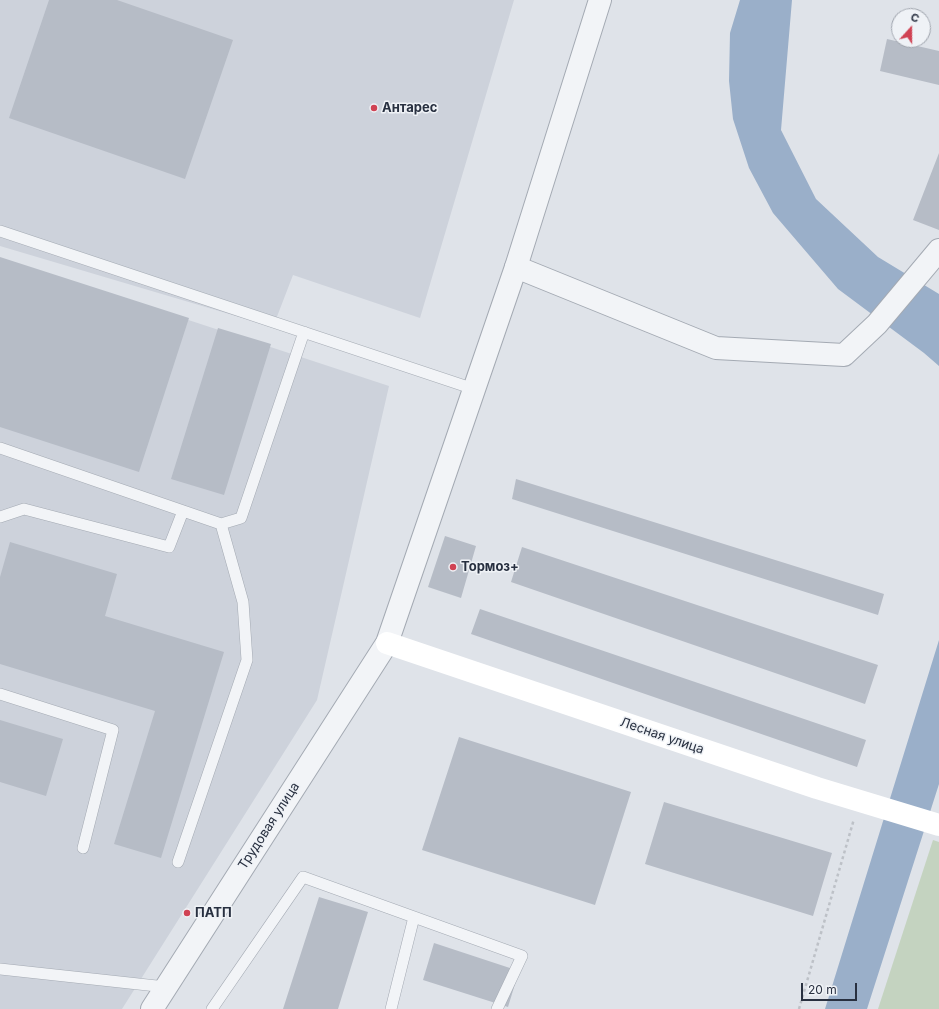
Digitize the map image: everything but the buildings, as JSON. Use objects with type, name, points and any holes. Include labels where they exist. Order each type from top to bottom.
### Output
[{"type":"main road","name":"Лесная улица","points":[[387,643],[817,788],[939,825]]},
{"type":"street","name":"Трудовая улица","points":[[153,1009],[387,643],[516,266],[600,0]]},
{"type":"street","points":[[516,266],[716,348],[844,355],[877,324],[939,250]]},
{"type":"lane","points":[[0,231],[474,389]]},
{"type":"lane","points":[[0,448],[221,524],[241,518],[304,332]]},
{"type":"lane","points":[[0,517],[24,509],[168,547],[183,511]]},
{"type":"lane","points":[[178,862],[247,660],[243,602],[221,524]]},
{"type":"lane","points":[[0,694],[113,730],[83,848]]},
{"type":"lane","points":[[212,1009],[303,877],[522,956],[497,1009]]},
{"type":"lane","points":[[392,1009],[414,917]]},
{"type":"lane","points":[[0,969],[166,987]]},
{"type":"path","points":[[799,1009],[859,801]]},
{"type":"shaded area","points":[[0,0],[514,0],[420,318],[293,275],[273,327],[0,246]]},
{"type":"shaded area","points":[[0,258],[389,386],[317,700],[122,1009],[0,1009]]},
{"type":"green space","points":[[933,840],[939,842],[939,1009],[878,1009]]},
{"type":"water","points":[[740,0],[792,0],[781,130],[816,199],[878,257],[939,294],[939,366],[924,353],[838,289],[773,213],[749,168],[733,119],[729,81],[730,33]]},
{"type":"water","points":[[939,640],[939,784],[867,1009],[825,1009]]},
{"type":"place","name":"Антарес","points":[[374,108]]},
{"type":"place","name":"Тормоз+","points":[[453,567]]},
{"type":"place","name":"ПАТП","points":[[187,913]]}]
